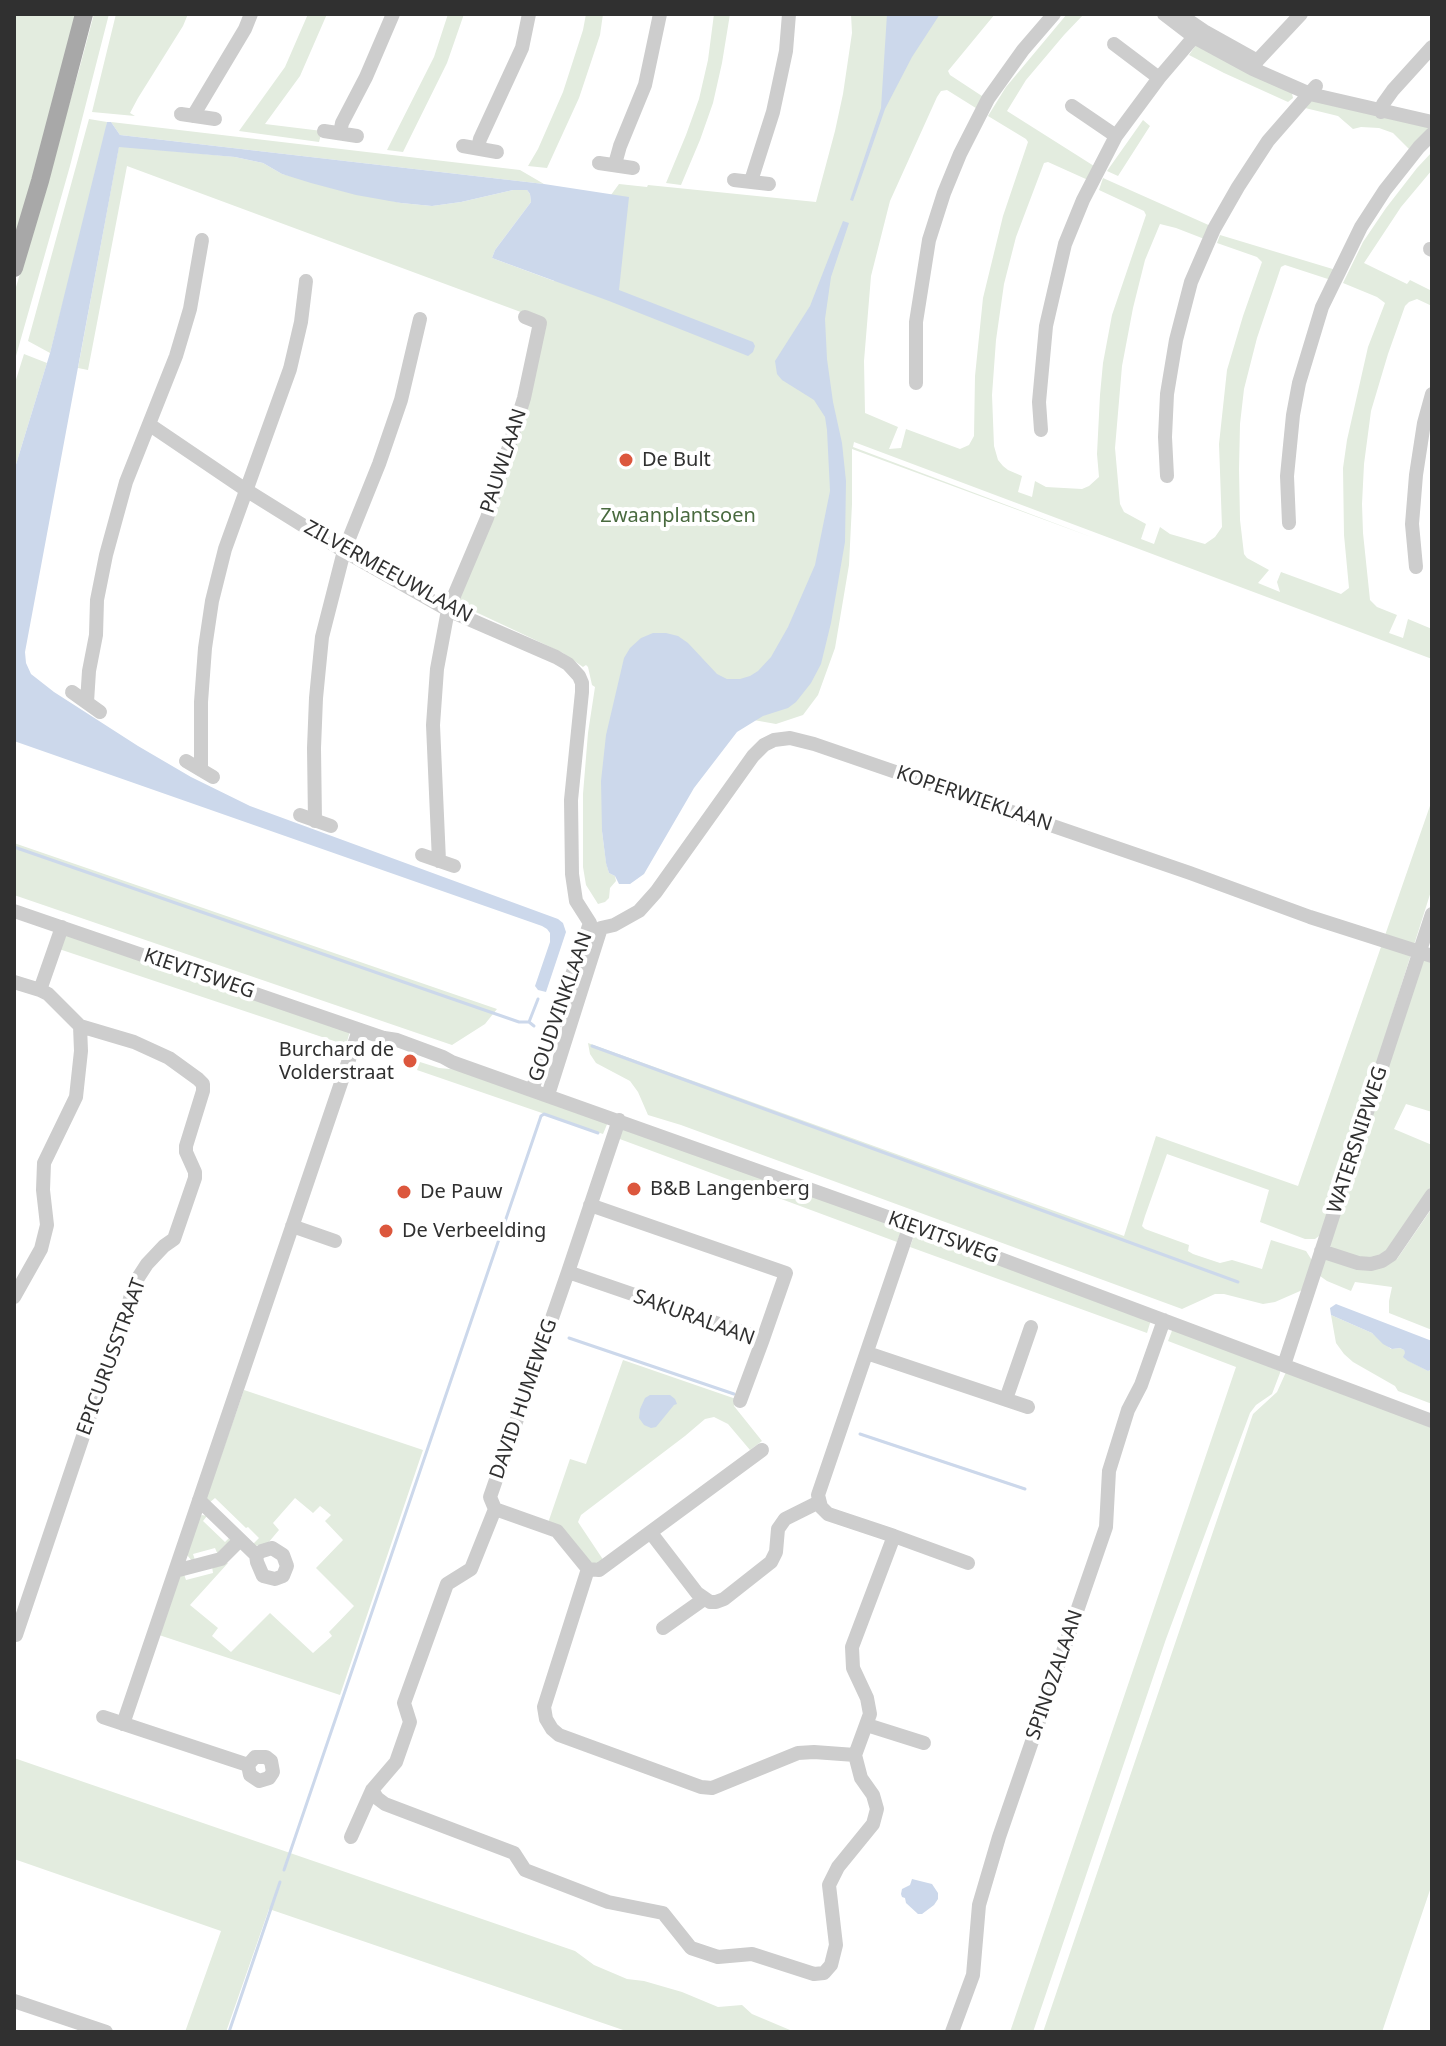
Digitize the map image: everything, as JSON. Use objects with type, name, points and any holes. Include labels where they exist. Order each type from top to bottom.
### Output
[{"type":"main road","points":[[14,268],[84,14]]},
{"type":"street","points":[[215,119],[187,115],[245,29],[251,14]]},
{"type":"street","points":[[340,133],[393,14]]},
{"type":"street","points":[[497,152],[470,147],[480,139],[522,48],[529,14]]},
{"type":"street","points":[[615,164],[645,85],[660,14]]},
{"type":"street","points":[[751,181],[773,112],[786,51],[789,14]]},
{"type":"street","points":[[916,383],[916,322],[929,240],[944,193],[988,99],[1023,50],[1054,14]]},
{"type":"street","points":[[1164,14],[1255,65],[1313,90],[1432,122]]},
{"type":"street","points":[[1179,14],[1199,34]]},
{"type":"street","points":[[1255,65],[1301,14]]},
{"type":"street","points":[[1041,430],[1042,356],[1065,244],[1083,200],[1116,136],[1159,78],[1199,34]]},
{"type":"street","points":[[1114,44],[1159,78]]},
{"type":"street","points":[[1382,108],[1393,90],[1432,47]]},
{"type":"street","points":[[1167,476],[1167,394],[1176,340],[1191,282],[1214,229],[1238,187],[1268,141],[1313,90]]},
{"type":"street","points":[[1072,106],[1116,136]]},
{"type":"street","points":[[1382,108],[1432,113]]},
{"type":"street","points":[[324,131],[357,136]]},
{"type":"street","points":[[1289,523],[1287,476],[1293,415],[1299,383],[1322,307],[1367,217],[1385,190],[1432,134]]},
{"type":"street","points":[[599,163],[633,168]]},
{"type":"street","points":[[734,180],[769,184]]},
{"type":"street","points":[[87,702],[96,635],[97,600],[106,555],[126,482],[176,356],[190,309],[202,240]]},
{"type":"street","points":[[186,761],[207,773],[201,702],[212,601],[225,549],[290,369],[301,322],[306,281]]},
{"type":"street","name":"PAUWLAAN","points":[[448,610],[487,518],[524,398],[540,323],[525,317]]},
{"type":"street","points":[[315,821],[314,736],[322,637],[344,551],[397,412],[420,319]]},
{"type":"street","points":[[1416,567],[1412,524],[1415,487],[1424,423],[1432,394]]},
{"type":"street","name":"ZILVERMEEUWLAAN","points":[[150,425],[344,551],[448,610],[556,657],[579,676],[582,683],[581,702],[571,800],[572,874],[576,901],[596,925]]},
{"type":"street","points":[[422,855],[446,863],[433,725],[437,669],[448,610]]},
{"type":"street","points":[[72,692],[100,712]]},
{"type":"street","name":"KOPERWIEKLAAN","points":[[596,925],[614,925],[639,911],[656,892],[753,756],[774,740],[790,738],[1426,954]]},
{"type":"street","points":[[300,815],[331,826]]},
{"type":"street","name":"KIEVITSWEG","points":[[14,911],[359,1030],[397,1040],[910,1225],[1432,1421]]},
{"type":"street","name":"WATERSNIPWEG","points":[[1284,1365],[1361,1125],[1426,954],[1432,914]]},
{"type":"street","name":"GOUDVINKLAAN","points":[[532,1090],[596,925]]},
{"type":"street","name":"GOUDVINKLAAN","points":[[548,1095],[596,925]]},
{"type":"street","points":[[40,990],[62,927]]},
{"type":"street","points":[[14,982],[48,994],[80,1026],[81,1051],[76,1097],[44,1163],[47,1225],[41,1249],[14,1297]]},
{"type":"street","name":"EPICURUSSTRAAT","points":[[16,1635],[106,1368],[120,1335],[134,1284],[147,1264],[174,1239],[195,1178],[186,1146],[203,1084],[169,1058],[134,1042],[80,1026]]},
{"type":"street","points":[[123,1724],[359,1030]]},
{"type":"street","name":"DAVID HUMEWEG","points":[[351,1837],[372,1790],[396,1762],[410,1722],[404,1703],[447,1584],[471,1569],[495,1509],[490,1497],[619,1120]]},
{"type":"street","points":[[1321,1251],[1358,1263],[1382,1261],[1391,1255],[1432,1195]]},
{"type":"street","points":[[590,1205],[786,1273],[763,1339]]},
{"type":"street","points":[[910,1225],[819,1490],[819,1502],[828,1514],[968,1563]]},
{"type":"street","points":[[292,1226],[335,1241]]},
{"type":"street","name":"SAKURALAAN","points":[[568,1272],[763,1339],[740,1401]]},
{"type":"street","name":"SPINOZALAAN","points":[[952,2032],[973,1975],[979,1905],[999,1837],[1106,1527],[1109,1471],[1128,1410],[1141,1385],[1164,1320]]},
{"type":"street","points":[[1006,1399],[1031,1327]]},
{"type":"street","points":[[867,1353],[1028,1407]]},
{"type":"street","points":[[495,1509],[557,1531],[588,1569],[599,1570],[762,1450]]},
{"type":"street","points":[[199,1500],[256,1555]]},
{"type":"street","points":[[651,1533],[704,1599],[710,1602],[724,1599],[771,1562],[776,1552],[778,1529],[785,1519],[819,1502]]},
{"type":"street","points":[[372,1790],[385,1804],[514,1853],[525,1870],[608,1902],[663,1913],[691,1948],[718,1957],[752,1954],[814,1974],[824,1973],[831,1965],[836,1945],[829,1885],[838,1867],[873,1824],[877,1809],[873,1795],[861,1778],[855,1755],[870,1714],[867,1698],[853,1668],[852,1647],[894,1536]]},
{"type":"street","points":[[175,1571],[221,1559],[240,1540]]},
{"type":"street","points":[[588,1569],[544,1707],[546,1719],[559,1735],[701,1787],[712,1788],[798,1753],[855,1755]]},
{"type":"street","points":[[663,1628],[704,1599]]},
{"type":"street","points":[[103,1717],[248,1765]]},
{"type":"street","points":[[867,1725],[924,1743]]},
{"type":"street","points":[[14,2001],[106,2032]]},
{"type":"green space","points":[[14,14],[78,14],[14,247]]},
{"type":"green space","points":[[94,14],[109,14],[14,363],[14,294]]},
{"type":"green space","points":[[116,14],[188,14],[130,113],[135,116],[92,112]]},
{"type":"green space","points":[[308,14],[327,14],[300,76],[265,124],[322,131],[319,142],[239,131],[285,67]]},
{"type":"green space","points":[[448,14],[464,14],[447,63],[403,152],[387,150],[434,57]]},
{"type":"green space","points":[[586,14],[603,14],[600,35],[579,98],[547,168],[528,166],[563,92]]},
{"type":"green space","points":[[714,14],[730,14],[713,103],[681,185],[666,183],[699,99]]},
{"type":"green space","name":"Zwaanplantsoen","points":[[851,14],[995,14],[948,71],[985,98],[979,110],[947,90],[941,91],[937,97],[890,201],[871,276],[864,361],[865,413],[898,427],[889,449],[901,448],[906,429],[960,449],[969,445],[974,436],[975,376],[983,298],[1003,216],[1028,142],[988,116],[1006,87],[1067,14],[1084,14],[1026,80],[1007,111],[1094,166],[1088,180],[1044,163],[1016,237],[1004,284],[992,395],[994,446],[1003,466],[1022,476],[1018,492],[1032,497],[1035,481],[1046,487],[1082,489],[1099,477],[1097,454],[1103,363],[1112,315],[1146,215],[1144,211],[1099,190],[1103,178],[1213,227],[1207,240],[1160,224],[1145,260],[1133,308],[1122,366],[1115,448],[1120,504],[1124,512],[1146,524],[1141,539],[1154,544],[1160,527],[1170,534],[1205,544],[1222,527],[1219,444],[1227,370],[1262,262],[1257,257],[1217,243],[1220,235],[1336,270],[1331,280],[1285,265],[1281,267],[1244,389],[1239,469],[1244,554],[1269,570],[1258,583],[1280,592],[1277,582],[1281,572],[1341,594],[1349,588],[1343,468],[1368,347],[1385,303],[1343,283],[1363,242],[1386,208],[1432,152],[1432,170],[1401,207],[1364,263],[1407,284],[1410,280],[1432,291],[1432,306],[1417,299],[1405,306],[1388,354],[1371,411],[1362,504],[1370,600],[1377,607],[1397,615],[1389,633],[1403,638],[1408,619],[1432,629],[1432,659],[854,442],[853,447],[1094,538],[852,449],[849,565],[835,648],[818,695],[803,715],[776,724],[647,701],[602,831],[609,873],[615,876],[616,881],[610,888],[609,898],[598,904],[586,885],[583,867],[583,794],[595,687],[588,667],[465,607],[459,597],[545,321],[127,166],[88,370],[78,368],[119,146],[235,157],[263,163],[282,174],[401,203],[432,206],[527,190],[531,202],[492,258],[554,281],[557,269],[619,184],[816,202],[843,94],[852,33]]},
{"type":"green space","points":[[1198,42],[1291,89],[1293,98],[1288,102],[1189,55]]},
{"type":"green space","points":[[1312,98],[1432,128],[1411,151],[1393,133],[1379,128],[1353,129],[1338,116],[1301,107]]},
{"type":"green space","points":[[89,119],[107,122],[105,139],[50,353],[28,341]]},
{"type":"green space","points":[[1143,120],[1150,126],[1118,176],[1107,171]]},
{"type":"green space","points":[[111,122],[520,170],[544,184],[120,135]]},
{"type":"green space","points":[[24,354],[47,363],[14,471],[14,386]]},
{"type":"green space","points":[[1432,800],[1432,888],[1323,1233],[1315,1239],[1305,1239],[1260,1222],[1269,1190],[1167,1154],[1145,1216],[1142,1226],[1145,1229],[1189,1245],[1188,1251],[1193,1254],[1220,1263],[1232,1260],[1262,1269],[1271,1240],[1306,1251],[1313,1262],[1307,1288],[1275,1302],[1263,1304],[1215,1294],[1182,1309],[648,1115],[630,1081],[596,1063],[590,1054],[588,1043],[1124,1236],[1156,1136],[1298,1186]]},
{"type":"green space","points":[[14,843],[497,1009],[485,1024],[452,1045],[14,895]]},
{"type":"green space","points":[[70,934],[350,1031],[346,1045],[59,949],[62,938]]},
{"type":"green space","points":[[1422,959],[1432,959],[1432,1112],[1406,1104],[1394,1129],[1432,1145],[1432,1185],[1389,1253],[1361,1260],[1331,1248],[1329,1243]]},
{"type":"green space","points":[[420,1062],[461,1070],[608,1122],[603,1134],[417,1070]]},
{"type":"green space","points":[[621,1127],[902,1228],[897,1242],[617,1138]]},
{"type":"green space","points":[[1432,1208],[1432,1330],[1389,1313],[1392,1287],[1355,1282],[1351,1291],[1320,1276],[1323,1262],[1327,1259],[1375,1267],[1397,1259]]},
{"type":"green space","points":[[915,1233],[1151,1320],[1147,1333],[910,1247]]},
{"type":"green space","points":[[1331,1315],[1372,1333],[1391,1349],[1404,1350],[1409,1361],[1428,1371],[1432,1369],[1432,1404],[1398,1391],[1395,1386],[1353,1362],[1336,1343]]},
{"type":"green space","points":[[1173,1328],[1280,1373],[1272,1394],[1250,1413],[1166,1639],[1033,2032],[1010,2032],[1236,1367],[1168,1341]]},
{"type":"green space","points":[[623,1360],[736,1399],[734,1406],[762,1441],[750,1450],[728,1424],[714,1417],[705,1419],[581,1515],[578,1522],[604,1561],[594,1565],[548,1523],[570,1459],[586,1464]]},
{"type":"green space","points":[[1286,1372],[1432,1426],[1432,1884],[1382,2032],[1043,2032],[1253,1414],[1277,1392]]},
{"type":"green space","points":[[244,1390],[423,1450],[340,1695],[159,1635],[178,1575],[184,1574],[186,1580],[213,1573],[212,1566],[225,1562],[228,1563],[190,1605],[218,1628],[212,1636],[231,1652],[270,1613],[313,1653],[332,1636],[329,1632],[354,1606],[316,1568],[343,1540],[325,1521],[331,1515],[320,1506],[313,1513],[295,1498],[273,1523],[279,1530],[268,1543],[255,1546],[253,1544],[259,1538],[248,1527],[215,1498],[209,1503],[206,1499]]},
{"type":"green space","points":[[207,1516],[203,1521],[225,1542],[231,1539],[218,1555],[215,1548],[193,1554],[195,1560],[192,1561],[187,1555],[198,1517]]},
{"type":"green space","points":[[14,1758],[575,1951],[594,1965],[627,1979],[682,1992],[718,2007],[742,2005],[752,2014],[799,2032],[629,2032],[269,1909],[226,2032],[185,2032],[221,1931],[14,1859]]},
{"type":"water","points":[[887,14],[940,14],[912,57],[885,109],[853,201],[850,200],[881,108]]},
{"type":"water","points":[[107,122],[111,122],[120,135],[544,184],[629,197],[619,290],[753,342],[753,352],[748,356],[492,258],[531,202],[527,190],[432,206],[401,203],[311,183],[282,174],[263,163],[235,157],[119,147],[25,652],[31,674],[138,746],[250,806],[558,919],[566,932],[546,992],[535,986],[550,942],[550,933],[542,926],[14,741],[14,471],[50,353]]},
{"type":"water","points":[[843,221],[849,223],[831,277],[825,319],[827,359],[846,481],[845,542],[821,664],[796,702],[763,716],[737,732],[694,788],[644,874],[630,884],[619,884],[615,876],[609,873],[606,863],[601,781],[606,735],[624,658],[630,648],[653,633],[666,633],[688,643],[717,674],[727,679],[750,676],[771,657],[815,565],[830,491],[825,417],[814,400],[782,380],[777,374],[775,361],[810,306]]},
{"type":"water","points":[[1336,1304],[1432,1341],[1432,1369],[1428,1371],[1408,1361],[1403,1357],[1404,1350],[1392,1349],[1372,1333],[1331,1315],[1330,1308]]},
{"type":"water","points":[[670,1395],[677,1404],[656,1427],[651,1428],[639,1418],[645,1398]]},
{"type":"water","points":[[912,1879],[932,1884],[938,1893],[934,1905],[922,1914],[906,1903],[901,1894]]},
{"type":"waterway","points":[[14,847],[534,1026]]},
{"type":"waterway","points":[[529,1022],[538,999]]},
{"type":"waterway","points":[[592,1046],[1238,1282]]},
{"type":"waterway","points":[[284,1870],[541,1116],[544,1114],[598,1133]]},
{"type":"waterway","points":[[569,1338],[734,1394]]},
{"type":"waterway","points":[[860,1434],[1025,1489]]},
{"type":"waterway","points":[[229,2032],[280,1882]]},
{"type":"place","name":"De Bult","points":[[626,460]]},
{"type":"place","name":"Burchard de Volderstraat","points":[[410,1061]]},
{"type":"place","name":"B&B Langenberg","points":[[634,1189]]},
{"type":"place","name":"De Pauw","points":[[404,1192]]},
{"type":"place","name":"De Verbeelding","points":[[386,1231]]}]
